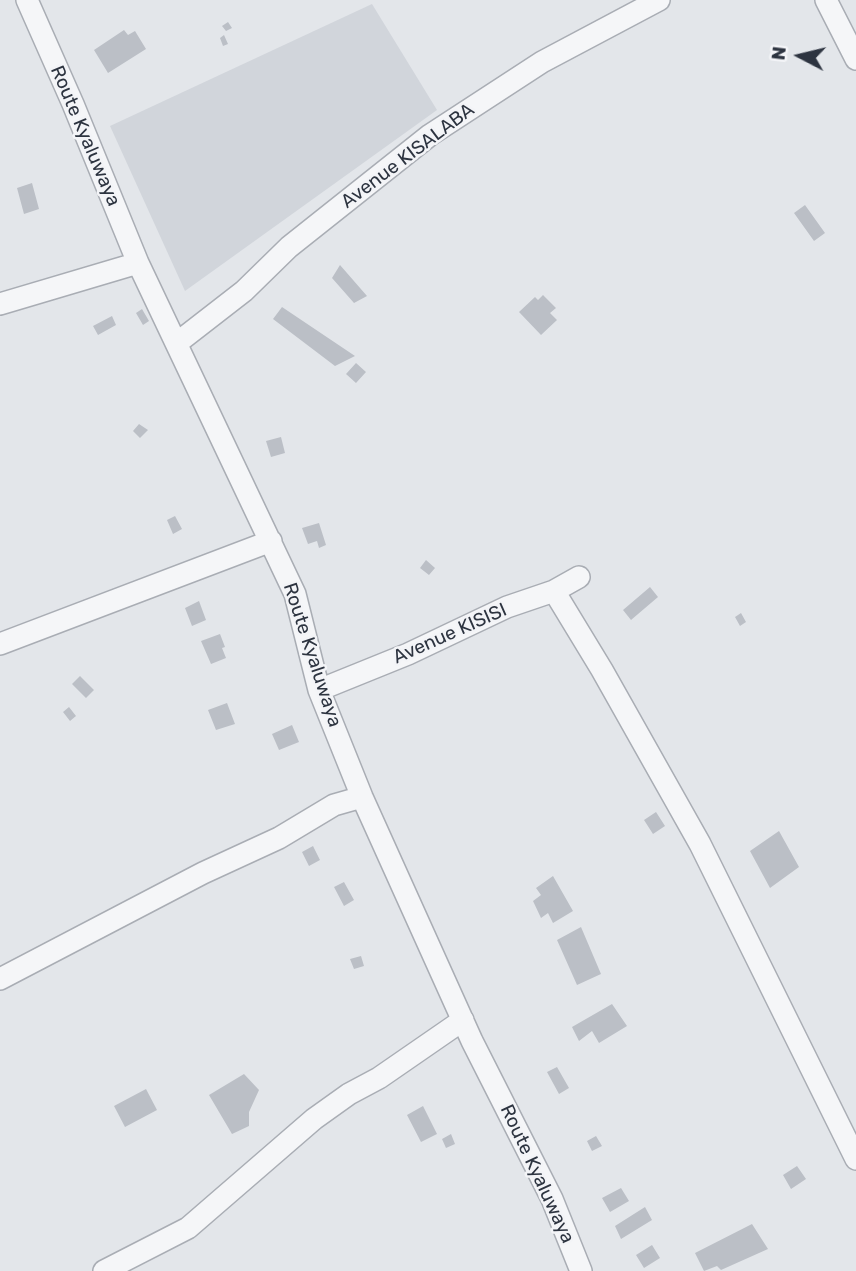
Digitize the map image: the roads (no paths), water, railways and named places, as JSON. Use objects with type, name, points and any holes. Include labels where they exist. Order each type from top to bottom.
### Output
[{"type":"street","name":"Route Kyaluwaya","points":[[27,0],[138,263],[295,594],[319,690],[362,797],[463,1020],[552,1199],[581,1271]]},
{"type":"street","name":"Avenue KISALABA","points":[[177,343],[244,291],[289,247],[430,135],[542,62],[659,0]]},
{"type":"street","points":[[826,0],[856,59]]},
{"type":"street","points":[[0,304],[138,263]]},
{"type":"street","points":[[0,644],[271,541]]},
{"type":"street","name":"Avenue KISISI","points":[[319,690],[408,654],[507,607],[554,591],[579,577]]},
{"type":"street","points":[[554,591],[609,681],[700,844],[856,1160]]},
{"type":"street","points":[[0,979],[203,873],[279,838],[334,805],[362,797]]},
{"type":"street","points":[[104,1271],[188,1228],[314,1119],[463,1020]]}]
